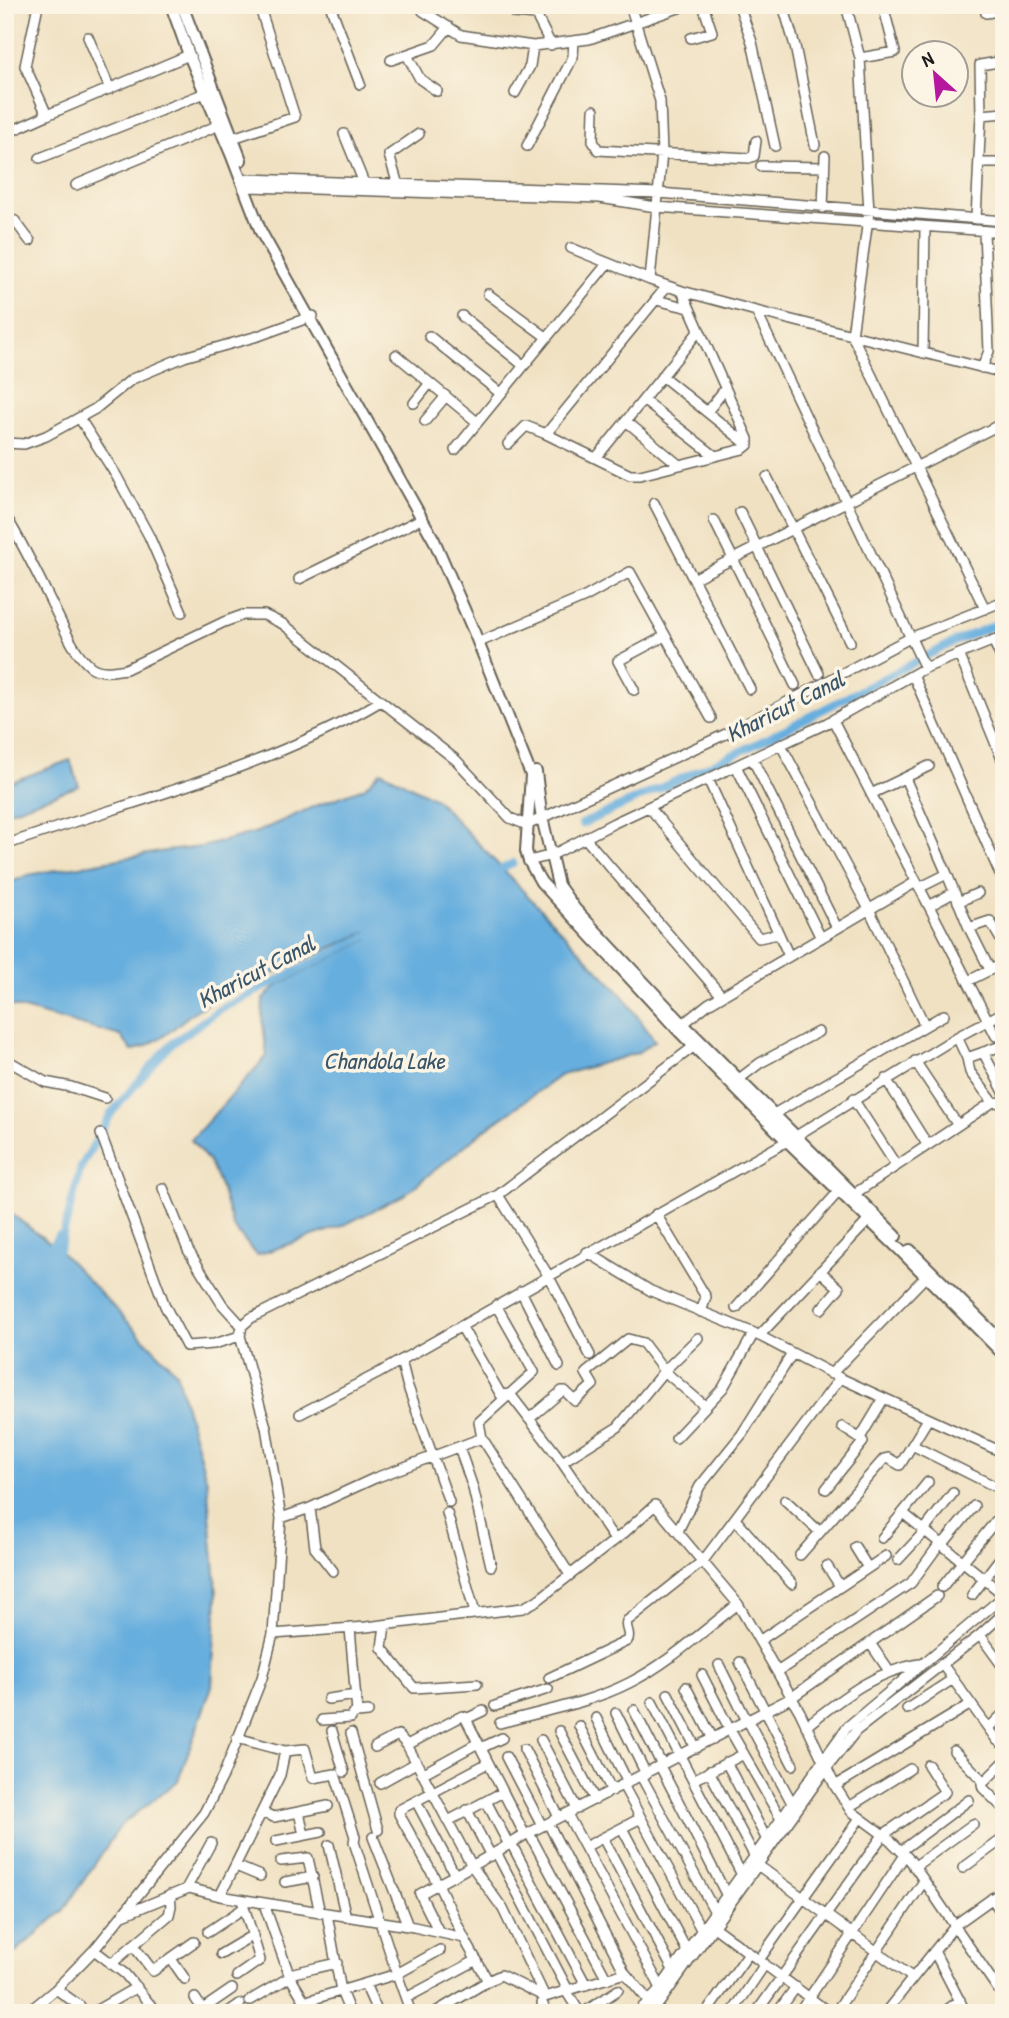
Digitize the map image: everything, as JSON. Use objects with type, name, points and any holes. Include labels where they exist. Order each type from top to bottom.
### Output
[{"type":"main road","points":[[171,5],[205,93],[266,229],[311,317],[434,540],[474,632],[531,775],[526,851],[541,882],[791,1138],[839,1191],[1004,1344]]},
{"type":"main road","points":[[182,5],[233,138],[246,184]]},
{"type":"main road","points":[[311,317],[439,537],[484,640],[536,773],[558,885],[575,909],[683,1024],[697,1044],[739,1079],[774,1114],[791,1138],[854,1194],[1004,1355]]},
{"type":"street","points":[[38,5],[25,66],[47,114]]},
{"type":"street","points":[[233,138],[295,117],[259,5]]},
{"type":"street","points":[[330,5],[360,84]]},
{"type":"street","points":[[420,5],[423,10],[461,35],[533,46],[574,41],[635,24],[687,5]]},
{"type":"street","points":[[630,5],[660,101],[662,153],[650,280]]},
{"type":"street","points":[[691,38],[712,32],[702,5]]},
{"type":"street","points":[[739,5],[752,42],[775,146]]},
{"type":"street","points":[[783,5],[795,46],[815,145]]},
{"type":"street","points":[[846,5],[860,58],[869,212],[852,335],[985,609]]},
{"type":"street","points":[[860,58],[895,52],[883,5]]},
{"type":"street","points":[[984,5],[986,13],[1004,10]]},
{"type":"street","points":[[514,13],[536,15],[551,45]]},
{"type":"street","points":[[391,60],[434,44],[449,27]]},
{"type":"street","points":[[89,37],[110,89]]},
{"type":"street","points":[[527,146],[573,57],[574,41]]},
{"type":"street","points":[[515,93],[530,66],[533,46]]},
{"type":"street","points":[[5,134],[189,55]]},
{"type":"street","points":[[407,55],[420,79],[437,91]]},
{"type":"street","points":[[976,219],[981,116],[979,65],[1004,61]]},
{"type":"street","points":[[40,159],[205,93]]},
{"type":"street","points":[[594,110],[593,141],[598,150],[749,158],[754,156],[756,141]]},
{"type":"street","points":[[981,116],[1004,113]]},
{"type":"street","points":[[76,185],[219,125]]},
{"type":"street","points":[[344,134],[364,183]]},
{"type":"street","points":[[398,185],[389,155],[419,134]]},
{"type":"street","points":[[823,208],[824,156]]},
{"type":"street","points":[[979,163],[1004,163]]},
{"type":"street","points":[[761,166],[824,167]]},
{"type":"street","points":[[246,184],[364,183],[659,193],[1004,221]]},
{"type":"street","points":[[246,184],[600,198],[656,207],[1004,232]]},
{"type":"street","points":[[5,217],[15,221],[30,241]]},
{"type":"street","points":[[923,353],[925,228]]},
{"type":"street","points":[[982,368],[989,351],[984,231]]},
{"type":"street","points":[[571,248],[682,291],[1004,373]]},
{"type":"street","points":[[455,450],[607,264]]},
{"type":"street","points":[[546,434],[667,286]]},
{"type":"street","points":[[682,291],[748,439],[748,445]]},
{"type":"street","points":[[488,294],[545,337]]},
{"type":"street","points":[[656,300],[689,308]]},
{"type":"street","points":[[756,311],[925,668]]},
{"type":"street","points":[[462,316],[523,365]]},
{"type":"street","points":[[5,443],[24,444],[80,418],[132,379],[184,356],[258,336],[311,317]]},
{"type":"street","points":[[596,458],[698,331]]},
{"type":"street","points":[[429,336],[500,393]]},
{"type":"street","points":[[396,355],[477,422]]},
{"type":"street","points":[[662,376],[748,445]]},
{"type":"street","points":[[414,403],[430,383]]},
{"type":"street","points":[[707,412],[725,389]]},
{"type":"street","points":[[425,421],[446,396]]},
{"type":"street","points":[[643,400],[715,456]]},
{"type":"street","points":[[80,418],[116,475],[149,536],[182,612]]},
{"type":"street","points":[[626,421],[679,465]]},
{"type":"street","points":[[508,444],[526,426],[630,475],[640,475],[743,449],[748,445]]},
{"type":"street","points":[[695,578],[995,427]]},
{"type":"street","points":[[767,477],[850,642]]},
{"type":"street","points":[[654,503],[750,689]]},
{"type":"street","points":[[740,512],[819,674]]},
{"type":"street","points":[[5,515],[21,540],[67,633],[91,668],[110,672],[125,669],[224,622],[243,615],[264,615],[283,625],[456,760],[510,818],[527,825],[728,733],[910,638],[1004,601]]},
{"type":"street","points":[[299,579],[421,519]]},
{"type":"street","points":[[714,520],[795,685]]},
{"type":"street","points":[[484,640],[585,597],[630,572],[711,718]]},
{"type":"street","points":[[634,690],[618,661],[665,636]]},
{"type":"street","points":[[529,861],[552,855],[833,720],[925,668],[1004,636]]},
{"type":"street","points":[[993,640],[1004,664]]},
{"type":"street","points":[[959,654],[1004,764]]},
{"type":"street","points":[[913,675],[1004,883]]},
{"type":"street","points":[[5,845],[167,792],[257,759],[345,723],[381,701]]},
{"type":"street","points":[[833,720],[996,1036]]},
{"type":"street","points":[[781,745],[869,909],[925,1026]]},
{"type":"street","points":[[752,758],[837,928]]},
{"type":"street","points":[[736,766],[821,937]]},
{"type":"street","points":[[871,794],[929,766]]},
{"type":"street","points":[[905,778],[969,928],[990,970]]},
{"type":"street","points":[[708,779],[789,956]]},
{"type":"street","points":[[649,807],[760,938],[778,934]]},
{"type":"street","points":[[585,838],[722,996]]},
{"type":"street","points":[[683,1024],[722,996],[869,909],[947,874]]},
{"type":"street","points":[[929,906],[954,892]]},
{"type":"street","points":[[958,902],[978,892]]},
{"type":"street","points":[[969,928],[990,921],[1004,945]]},
{"type":"street","points":[[968,981],[1004,963]]},
{"type":"street","points":[[300,1415],[791,1138],[915,1061],[1004,1012]]},
{"type":"street","points":[[774,1114],[944,1015]]},
{"type":"street","points":[[739,1079],[760,1063],[818,1032]]},
{"type":"street","points":[[957,1037],[970,1072],[993,1102]]},
{"type":"street","points":[[101,1134],[165,1306],[186,1346],[214,1344],[241,1331],[251,1318],[498,1195],[697,1044]]},
{"type":"street","points":[[967,1058],[1004,1045]]},
{"type":"street","points":[[983,1052],[1000,1077],[1004,1092]]},
{"type":"street","points":[[5,1059],[45,1082],[105,1098]]},
{"type":"street","points":[[915,1061],[955,1121]]},
{"type":"street","points":[[886,1079],[925,1141]]},
{"type":"street","points":[[853,1099],[894,1162]]},
{"type":"street","points":[[854,1194],[993,1102],[1004,1103]]},
{"type":"street","points":[[27,2013],[56,1989],[94,1950],[204,1813],[223,1776],[262,1678],[273,1634],[281,1518],[266,1427],[241,1331],[188,1250],[163,1188]]},
{"type":"street","points":[[736,1308],[839,1191]]},
{"type":"street","points":[[498,1195],[548,1275],[590,1355]]},
{"type":"street","points":[[656,1214],[706,1297],[701,1312]]},
{"type":"street","points":[[676,1437],[723,1388],[756,1335],[869,1220]]},
{"type":"street","points":[[587,1252],[651,1291],[756,1335],[836,1376],[1004,1453]]},
{"type":"street","points":[[820,1271],[839,1288],[821,1309]]},
{"type":"street","points":[[549,1678],[627,1641],[627,1621],[703,1561],[836,1376],[928,1274]]},
{"type":"street","points":[[521,1291],[559,1366]]},
{"type":"street","points":[[496,1305],[534,1372],[479,1422],[482,1438],[570,1575]]},
{"type":"street","points":[[461,1326],[500,1395],[510,1394]]},
{"type":"street","points":[[562,1462],[618,1427],[664,1371],[698,1338]]},
{"type":"street","points":[[529,1419],[562,1391],[575,1401],[593,1385],[586,1373],[628,1339],[643,1343],[664,1371],[705,1406]]},
{"type":"street","points":[[678,1531],[700,1486],[742,1434],[792,1354]]},
{"type":"street","points":[[401,1360],[449,1502]]},
{"type":"street","points":[[510,1394],[562,1462],[615,1540]]},
{"type":"street","points":[[860,1438],[884,1398]]},
{"type":"street","points":[[800,1555],[884,1459],[888,1458],[900,1465],[928,1419]]},
{"type":"street","points":[[826,1489],[863,1443],[860,1438],[842,1427]]},
{"type":"street","points":[[281,1518],[310,1508],[375,1478],[482,1438]]},
{"type":"street","points":[[912,1445],[1004,1491]]},
{"type":"street","points":[[459,1447],[473,1488],[491,1566]]},
{"type":"street","points":[[882,1538],[928,1482]]},
{"type":"street","points":[[898,1560],[926,1530],[953,1493]]},
{"type":"street","points":[[785,1500],[820,1532]]},
{"type":"street","points":[[273,1634],[385,1625],[523,1608],[538,1600],[615,1540],[655,1505],[738,1604],[806,1726],[835,1786],[849,1807],[903,1853],[1004,1998]]},
{"type":"street","points":[[777,1672],[911,1583],[974,1506]]},
{"type":"street","points":[[310,1508],[315,1548],[333,1570]]},
{"type":"street","points":[[447,1513],[475,1613]]},
{"type":"street","points":[[638,2013],[652,2009],[715,1927],[847,1727],[1004,1596],[903,1513]]},
{"type":"street","points":[[439,1932],[420,1894],[527,1834],[791,1698],[939,1591],[999,1517]]},
{"type":"street","points":[[735,1519],[792,1584]]},
{"type":"street","points":[[855,1547],[869,1568]]},
{"type":"street","points":[[972,1595],[1004,1553]]},
{"type":"street","points":[[759,1641],[886,1556]]},
{"type":"street","points":[[827,1566],[841,1587]]},
{"type":"street","points":[[500,1723],[626,1685],[738,1604]]},
{"type":"street","points":[[652,2009],[661,1988],[742,1875],[757,1861],[767,1840],[792,1803],[824,1764],[856,1731],[1003,1617]]},
{"type":"street","points":[[385,1625],[382,1648],[414,1688],[477,1684]]},
{"type":"street","points":[[350,1628],[357,1713]]},
{"type":"street","points":[[979,1635],[1004,1668]]},
{"type":"street","points":[[870,1643],[889,1671]]},
{"type":"street","points":[[740,1662],[793,1765]]},
{"type":"street","points":[[806,1726],[866,1681],[889,1671],[923,1663]]},
{"type":"street","points":[[942,1664],[1003,1743]]},
{"type":"street","points":[[719,1665],[792,1803]]},
{"type":"street","points":[[702,1675],[781,1819]]},
{"type":"street","points":[[907,1709],[953,1679]]},
{"type":"street","points":[[686,1687],[713,1739]]},
{"type":"street","points":[[495,1706],[548,1689]]},
{"type":"street","points":[[533,1693],[537,1712]]},
{"type":"street","points":[[668,1693],[696,1748]]},
{"type":"street","points":[[328,1699],[356,1695]]},
{"type":"street","points":[[652,1702],[742,1875]]},
{"type":"street","points":[[835,1786],[971,1704]]},
{"type":"street","points":[[634,1710],[727,1896]]},
{"type":"street","points":[[466,1719],[482,1711]]},
{"type":"street","points":[[322,1720],[351,1718],[353,1714],[368,1712]]},
{"type":"street","points":[[616,1713],[643,1775],[715,1912]]},
{"type":"street","points":[[989,1728],[1004,1713]]},
{"type":"street","points":[[407,1745],[460,1716],[466,1719],[503,1792],[607,1979]]},
{"type":"street","points":[[596,1718],[641,1818],[702,1931]]},
{"type":"street","points":[[579,1726],[612,1791]]},
{"type":"street","points":[[332,1731],[339,1773],[379,1923],[411,2013]]},
{"type":"street","points":[[559,1731],[594,1800]]},
{"type":"street","points":[[351,1733],[375,1834],[408,1926]]},
{"type":"street","points":[[375,1747],[398,1735],[407,1745],[472,1866],[503,1909],[548,2013]]},
{"type":"street","points":[[237,1738],[285,1751],[305,1749],[313,1778],[360,1767]]},
{"type":"street","points":[[422,1774],[502,1738]]},
{"type":"street","points":[[541,1740],[576,1809]]},
{"type":"street","points":[[524,1749],[563,1816],[585,1847],[661,1988]]},
{"type":"street","points":[[220,1896],[263,1813],[280,1775],[285,1751]]},
{"type":"street","points":[[954,1751],[983,1781],[983,1788],[1004,1809]]},
{"type":"street","points":[[692,1780],[744,1754]]},
{"type":"street","points":[[506,1757],[625,1973],[652,2009]]},
{"type":"street","points":[[726,1762],[767,1840]]},
{"type":"street","points":[[380,1783],[416,1763]]},
{"type":"street","points":[[488,1763],[399,1810],[488,1981]]},
{"type":"street","points":[[756,2013],[883,1835],[945,1792],[928,1765]]},
{"type":"street","points":[[983,1781],[1002,1766]]},
{"type":"street","points":[[849,1807],[910,1769]]},
{"type":"street","points":[[709,1771],[757,1861],[801,1898],[913,1978]]},
{"type":"street","points":[[448,1821],[503,1792]]},
{"type":"street","points":[[799,2013],[903,1853],[969,1800]]},
{"type":"street","points":[[416,1801],[455,1875]]},
{"type":"street","points":[[486,1801],[586,1985]]},
{"type":"street","points":[[263,1813],[274,1818],[328,1806]]},
{"type":"street","points":[[467,1811],[494,1854],[582,2013],[618,1990]]},
{"type":"street","points":[[299,1812],[303,1835]]},
{"type":"street","points":[[585,1847],[641,1818]]},
{"type":"street","points":[[732,2013],[801,1898],[860,1818]]},
{"type":"street","points":[[914,1867],[973,1824]]},
{"type":"street","points":[[622,1828],[687,1951]]},
{"type":"street","points":[[276,1841],[321,1832]]},
{"type":"street","points":[[603,1838],[674,1970]]},
{"type":"street","points":[[963,1868],[1004,1838]]},
{"type":"street","points":[[186,1889],[211,1843]]},
{"type":"street","points":[[329,1845],[346,1917]]},
{"type":"street","points":[[281,1861],[308,1857],[337,1963],[341,1991],[350,2013]]},
{"type":"street","points":[[236,1866],[260,1876]]},
{"type":"street","points":[[285,1882],[313,1877]]},
{"type":"street","points":[[715,1927],[832,2013],[924,1881]]},
{"type":"street","points":[[121,1916],[186,1889],[243,1904],[264,1904],[324,1913],[464,1938]]},
{"type":"street","points":[[887,2012],[955,1925],[1004,1890]]},
{"type":"street","points":[[111,1964],[169,1915],[170,1895]]},
{"type":"street","points":[[992,1898],[1004,1917]]},
{"type":"street","points":[[208,1932],[243,1904]]},
{"type":"street","points":[[237,1976],[260,1960],[243,1904]]},
{"type":"street","points":[[264,1904],[289,1975],[312,2013]]},
{"type":"street","points":[[221,1954],[253,1935]]},
{"type":"street","points":[[133,1945],[152,1971],[194,1942]]},
{"type":"street","points":[[94,1950],[137,1987],[157,2013]]},
{"type":"street","points":[[290,2013],[306,2003],[397,1974],[440,1950]]},
{"type":"street","points":[[934,1951],[966,2013]]},
{"type":"street","points":[[706,2013],[749,1953]]},
{"type":"street","points":[[171,1959],[185,1979]]},
{"type":"street","points":[[406,1998],[477,1960]]},
{"type":"street","points":[[227,2013],[289,1975],[337,1963]]},
{"type":"street","points":[[434,2013],[450,2009],[488,1981],[501,1975],[543,2000],[625,1973]]},
{"type":"street","points":[[365,1984],[378,2013]]},
{"type":"street","points":[[92,2013],[137,1987]]},
{"type":"street","points":[[777,2013],[796,1987]]},
{"type":"street","points":[[56,1989],[80,2006],[84,2013]]},
{"type":"street","points":[[195,1998],[201,2011],[232,1989]]},
{"type":"street","points":[[943,2013],[960,2000]]},
{"type":"water","points":[[70,760],[79,786],[5,813],[5,780],[11,782]]},
{"type":"water","name":"Chandola Lake","points":[[381,771],[436,799],[622,995],[655,1041],[637,1053],[561,1075],[483,1131],[404,1195],[342,1226],[257,1255],[233,1227],[210,1163],[191,1140],[267,1056],[262,1017],[263,999],[279,984],[369,939],[367,932],[217,998],[192,1013],[168,1033],[132,1051],[121,1036],[5,1004],[5,885],[28,875],[202,847],[257,832],[364,788]]},
{"type":"water","points":[[5,1209],[59,1250],[176,1372],[207,1481],[217,1595],[212,1686],[178,1781],[121,1825],[63,1911],[5,1961]]},
{"type":"waterway","name":"Kharicut Canal","points":[[582,824],[752,746],[956,641],[1004,621]]},
{"type":"waterway","name":"Kharicut Canal","points":[[496,872],[513,863]]},
{"type":"waterway","name":"Kharicut Canal","points":[[48,1253],[58,1236],[59,1250],[81,1167],[112,1112],[171,1044],[219,1010],[377,931]]}]
